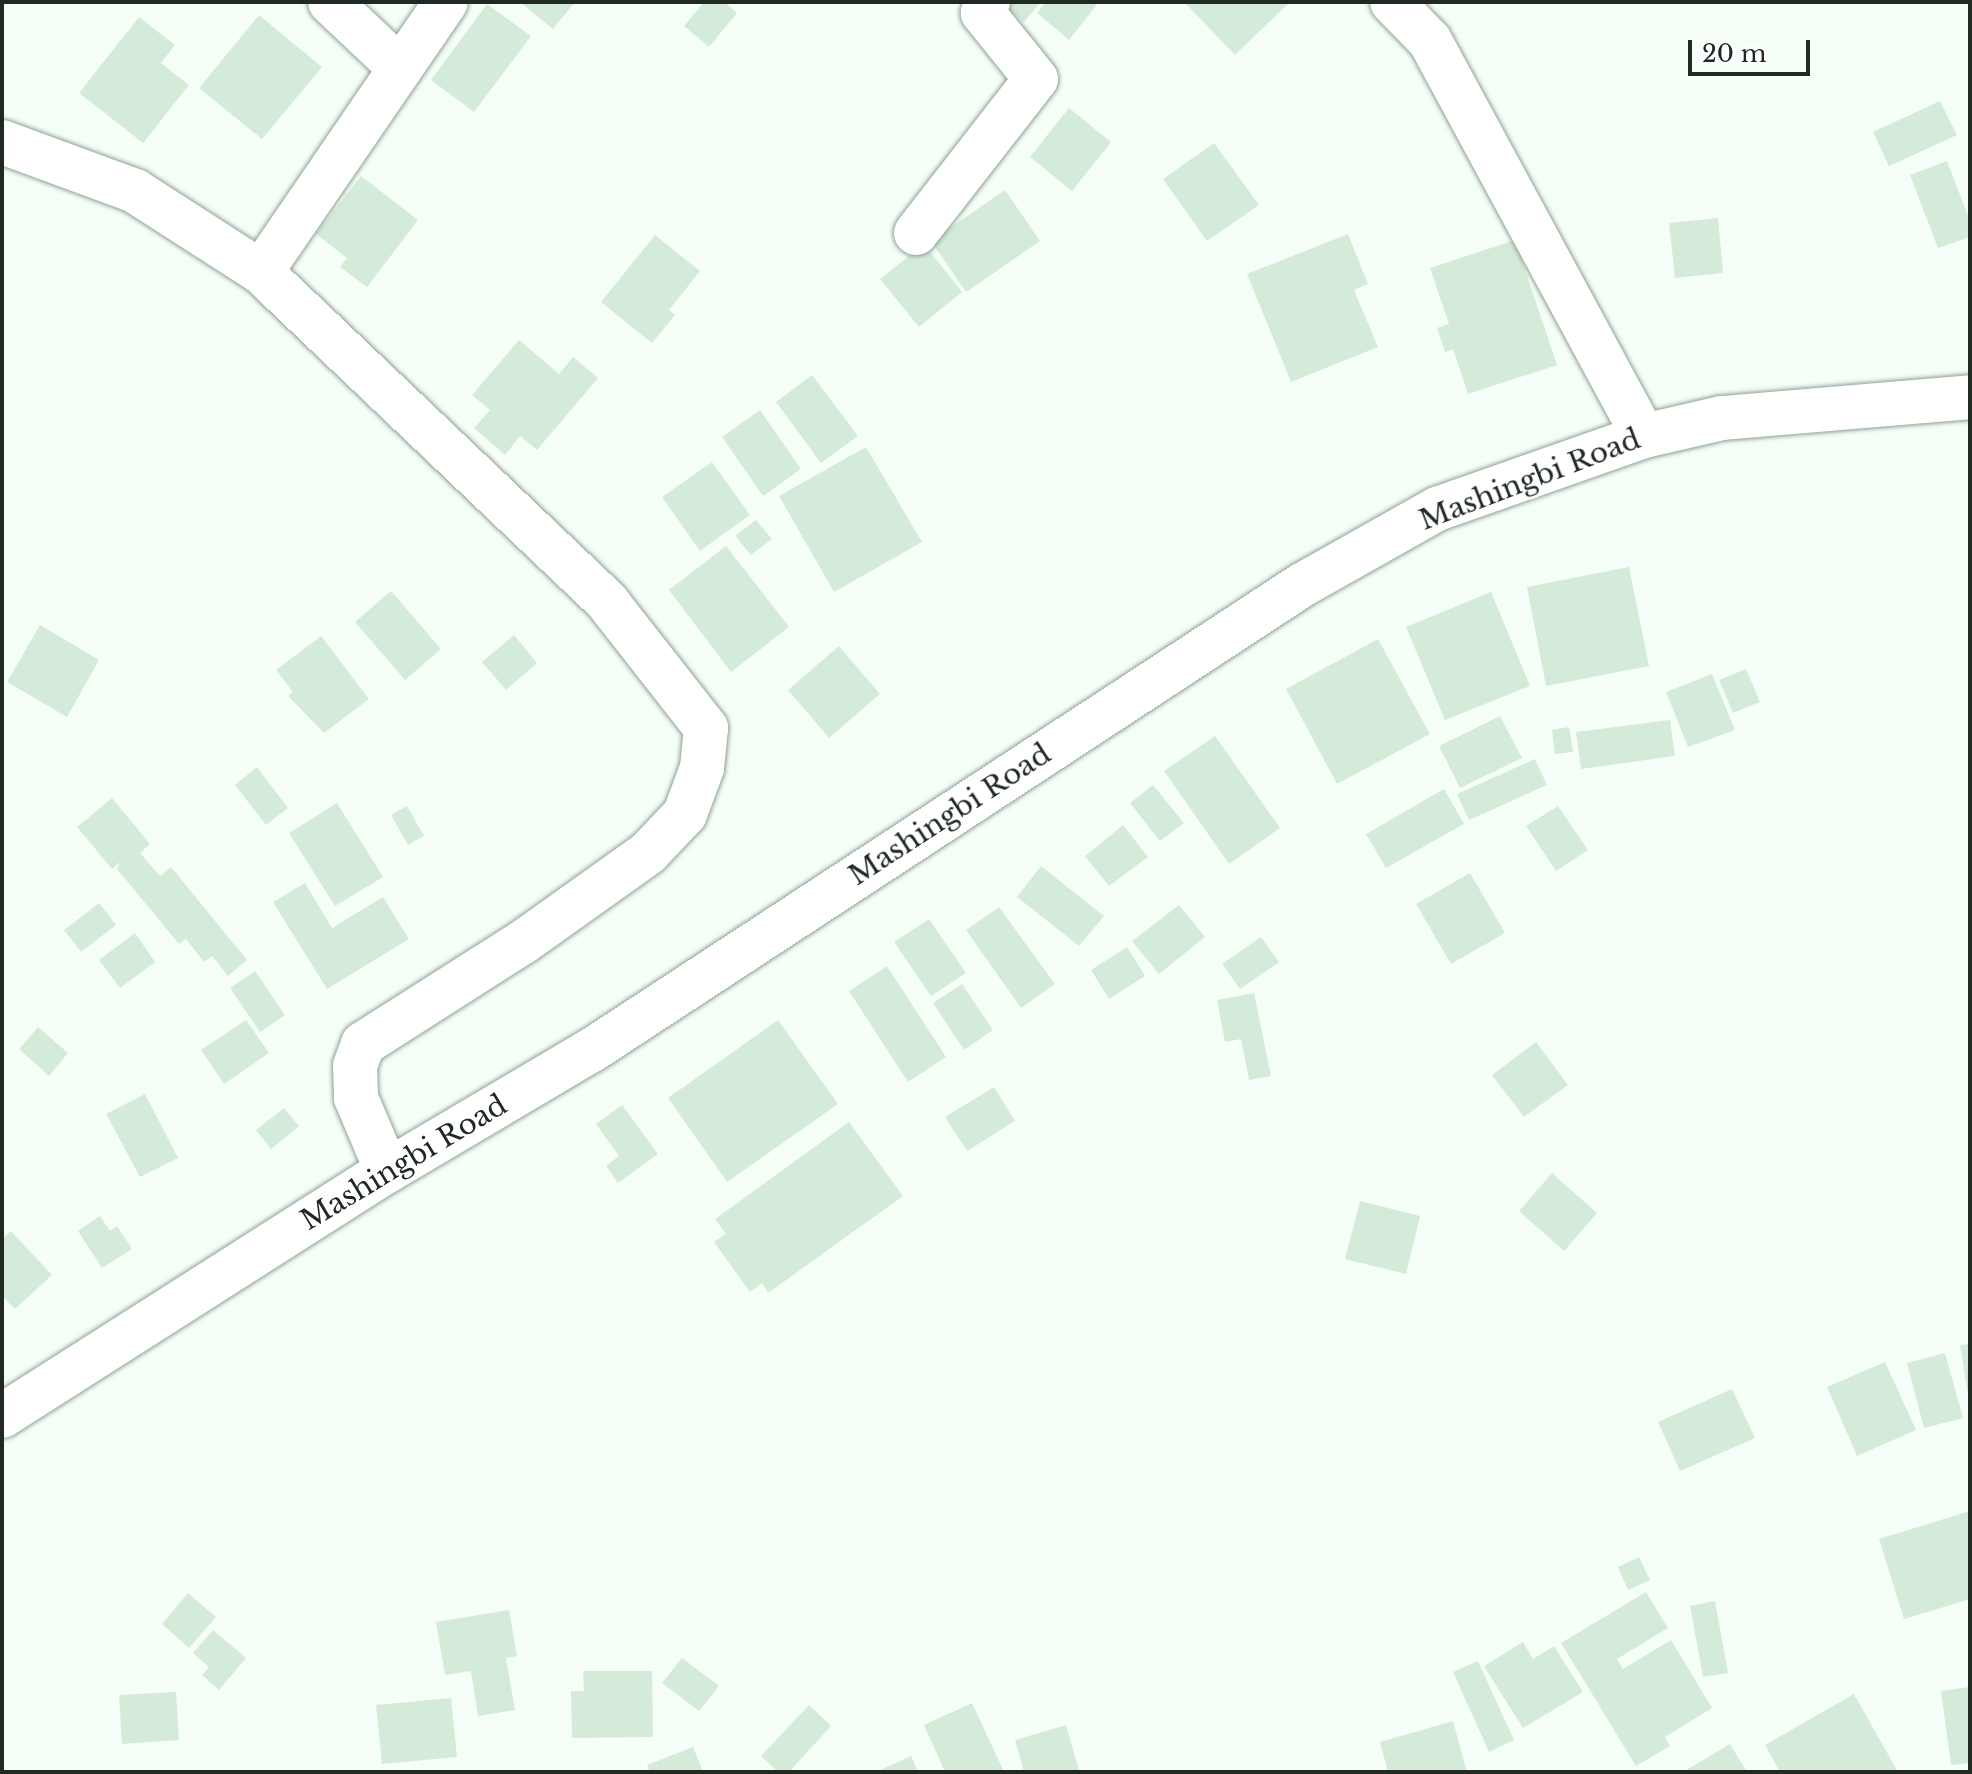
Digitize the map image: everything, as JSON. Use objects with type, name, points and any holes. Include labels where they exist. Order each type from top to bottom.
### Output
[{"type":"street","points":[[330,2],[400,68]]},
{"type":"street","points":[[261,272],[446,2]]},
{"type":"street","points":[[916,233],[1036,79],[983,13],[988,2]]},
{"type":"street","points":[[1392,2],[1430,41],[1644,436]]},
{"type":"street","points":[[2,142],[135,191],[261,272],[608,603],[706,728],[702,768],[685,814],[648,853],[523,942],[363,1044],[355,1066],[356,1098],[387,1171]]},
{"type":"street","name":"Mashingbi Road","points":[[2,1416],[387,1171],[592,1050],[1302,585],[1437,509],[1644,436],[1722,418],[1970,397]]},
{"type":"building","points":[[520,2],[575,2],[553,29]]},
{"type":"building","points":[[704,2],[724,2],[737,13],[709,47],[684,26]]},
{"type":"building","points":[[998,2],[1041,2],[1024,22]]},
{"type":"building","points":[[1046,2],[1099,2],[1069,40],[1037,13]]},
{"type":"building","points":[[1184,2],[1290,2],[1235,55]]},
{"type":"building","points":[[487,4],[531,36],[474,112],[431,80]]},
{"type":"building","points":[[259,15],[322,67],[262,139],[199,88]]},
{"type":"building","points":[[139,17],[175,45],[161,63],[189,85],[143,143],[79,93]]},
{"type":"building","points":[[1940,101],[1957,135],[1889,166],[1873,132]]},
{"type":"building","points":[[1069,108],[1111,142],[1072,191],[1030,157]]},
{"type":"building","points":[[1214,143],[1259,205],[1207,241],[1163,179]]},
{"type":"building","points":[[1947,161],[1970,221],[1970,237],[1938,248],[1910,175]]},
{"type":"building","points":[[361,176],[418,220],[367,287],[340,267],[347,258],[316,234]]},
{"type":"building","points":[[1005,190],[1040,241],[966,292],[931,241]]},
{"type":"building","points":[[1718,218],[1723,273],[1675,278],[1669,223]]},
{"type":"building","points":[[1348,234],[1368,284],[1354,290],[1378,347],[1291,382],[1247,274]]},
{"type":"building","points":[[655,235],[700,271],[669,310],[675,315],[652,343],[601,302]]},
{"type":"building","points":[[1515,240],[1557,365],[1468,394],[1453,349],[1445,352],[1437,328],[1449,324],[1430,268]]},
{"type":"building","points":[[924,244],[962,292],[919,327],[880,279]]},
{"type":"building","points":[[519,340],[559,374],[573,357],[598,378],[537,450],[520,436],[505,455],[474,428],[490,410],[472,395]]},
{"type":"building","points":[[812,375],[858,436],[821,463],[776,402]]},
{"type":"building","points":[[760,410],[801,469],[763,496],[722,437]]},
{"type":"building","points":[[866,447],[922,542],[834,592],[779,496]]},
{"type":"building","points":[[712,462],[750,515],[700,551],[662,497]]},
{"type":"building","points":[[756,520],[772,539],[751,555],[735,536]]},
{"type":"building","points":[[726,546],[789,627],[731,672],[669,590]]},
{"type":"building","points":[[1629,567],[1649,666],[1546,686],[1527,587]]},
{"type":"building","points":[[391,591],[441,649],[405,680],[355,622]]},
{"type":"building","points":[[1491,592],[1530,686],[1445,720],[1406,627]]},
{"type":"building","points":[[40,625],[99,660],[67,717],[7,682]]},
{"type":"building","points":[[514,635],[537,663],[506,690],[482,662]]},
{"type":"building","points":[[321,636],[369,699],[324,733],[288,696],[293,692],[276,670]]},
{"type":"building","points":[[1378,639],[1430,734],[1337,784],[1286,689]]},
{"type":"building","points":[[839,646],[880,694],[829,738],[788,690]]},
{"type":"building","points":[[1746,669],[1760,702],[1733,713],[1719,680]]},
{"type":"building","points":[[1712,674],[1735,730],[1688,747],[1666,692]]},
{"type":"building","points":[[1500,716],[1522,758],[1460,788],[1439,746]]},
{"type":"building","points":[[1670,720],[1675,756],[1581,769],[1576,732]]},
{"type":"building","points":[[1569,727],[1573,752],[1555,754],[1552,730]]},
{"type":"building","points":[[1215,736],[1280,828],[1229,864],[1164,771]]},
{"type":"building","points":[[1535,759],[1547,785],[1469,820],[1457,794]]},
{"type":"building","points":[[257,767],[288,808],[266,825],[235,785]]},
{"type":"building","points":[[1153,785],[1184,823],[1160,841],[1130,803]]},
{"type":"building","points":[[1444,789],[1464,824],[1386,868],[1366,834]]},
{"type":"building","points":[[112,798],[150,844],[140,853],[160,876],[171,867],[247,960],[228,976],[212,956],[204,962],[186,939],[179,944],[117,869],[120,862],[112,869],[77,827]]},
{"type":"building","points":[[337,803],[383,877],[335,906],[289,833]]},
{"type":"building","points":[[407,806],[424,836],[408,845],[391,815]]},
{"type":"building","points":[[1558,806],[1588,850],[1556,871],[1526,826]]},
{"type":"building","points":[[1123,825],[1148,857],[1109,886],[1085,856]]},
{"type":"building","points":[[1041,866],[1104,916],[1079,946],[1017,897]]},
{"type":"building","points":[[1470,873],[1505,933],[1451,964],[1416,904]]},
{"type":"building","points":[[305,883],[332,928],[383,897],[409,939],[327,989],[273,902]]},
{"type":"building","points":[[99,903],[116,925],[81,952],[64,930]]},
{"type":"building","points":[[1179,905],[1205,937],[1159,974],[1132,941]]},
{"type":"building","points":[[999,907],[1055,984],[1021,1008],[966,930]]},
{"type":"building","points":[[929,919],[966,973],[931,996],[894,942]]},
{"type":"building","points":[[135,933],[155,962],[120,988],[99,960]]},
{"type":"building","points":[[1261,937],[1279,962],[1240,989],[1222,964]]},
{"type":"building","points":[[1127,947],[1145,976],[1109,999],[1091,970]]},
{"type":"building","points":[[887,966],[946,1057],[908,1082],[849,991]]},
{"type":"building","points":[[255,971],[285,1015],[260,1032],[230,988]]},
{"type":"building","points":[[962,984],[993,1030],[964,1050],[933,1003]]},
{"type":"building","points":[[1254,993],[1271,1076],[1249,1080],[1241,1039],[1225,1042],[1217,1000]]},
{"type":"building","points":[[246,1020],[269,1053],[224,1084],[201,1050]]},
{"type":"building","points":[[778,1020],[838,1104],[727,1182],[668,1098]]},
{"type":"building","points":[[38,1027],[68,1053],[49,1076],[19,1049]]},
{"type":"building","points":[[1536,1042],[1568,1085],[1524,1117],[1492,1075]]},
{"type":"building","points":[[994,1087],[1015,1121],[967,1151],[945,1117]]},
{"type":"building","points":[[145,1094],[178,1158],[140,1177],[106,1114]]},
{"type":"building","points":[[622,1105],[658,1154],[618,1183],[606,1166],[619,1156],[596,1124]]},
{"type":"building","points":[[284,1108],[299,1126],[271,1149],[256,1130]]},
{"type":"building","points":[[849,1122],[903,1196],[768,1293],[762,1283],[750,1292],[714,1242],[726,1234],[715,1219]]},
{"type":"building","points":[[1552,1173],[1597,1213],[1564,1251],[1519,1211]]},
{"type":"building","points":[[1360,1201],[1420,1216],[1406,1274],[1345,1259]]},
{"type":"building","points":[[100,1216],[110,1231],[117,1226],[132,1249],[102,1268],[78,1231]]},
{"type":"building","points":[[11,1231],[52,1275],[15,1309],[2,1296],[2,1239]]},
{"type":"building","points":[[1970,1344],[1970,1394],[1968,1395],[1960,1345]]},
{"type":"building","points":[[1945,1353],[1963,1418],[1924,1428],[1907,1363]]},
{"type":"building","points":[[1885,1362],[1916,1430],[1857,1456],[1827,1387]]},
{"type":"building","points":[[1732,1389],[1755,1438],[1680,1471],[1658,1422]]},
{"type":"building","points":[[1970,1511],[1970,1599],[1904,1619],[1879,1539]]},
{"type":"building","points":[[1639,1557],[1650,1580],[1628,1590],[1618,1567]]},
{"type":"building","points":[[1646,1592],[1668,1628],[1617,1659],[1623,1669],[1671,1640],[1712,1708],[1665,1737],[1670,1746],[1636,1766],[1561,1643]]},
{"type":"building","points":[[188,1593],[216,1617],[189,1648],[162,1624]]},
{"type":"building","points":[[1715,1601],[1728,1673],[1703,1677],[1690,1606]]},
{"type":"building","points":[[509,1610],[517,1656],[506,1658],[515,1710],[478,1716],[471,1671],[445,1675],[436,1622]]},
{"type":"building","points":[[213,1630],[246,1658],[219,1690],[202,1675],[209,1667],[193,1653]]},
{"type":"building","points":[[1523,1642],[1533,1659],[1554,1646],[1583,1692],[1523,1728],[1484,1666]]},
{"type":"building","points":[[682,1658],[719,1686],[699,1711],[662,1683]]},
{"type":"building","points":[[1478,1661],[1514,1740],[1489,1752],[1453,1672]]},
{"type":"building","points":[[583,1671],[652,1671],[653,1737],[572,1738],[571,1691],[584,1691]]},
{"type":"building","points":[[1970,1687],[1970,1763],[1951,1765],[1941,1691]]},
{"type":"building","points":[[176,1692],[179,1740],[122,1744],[119,1695]]},
{"type":"building","points":[[1854,1694],[1898,1772],[1780,1772],[1765,1745]]},
{"type":"building","points":[[451,1698],[457,1757],[382,1764],[376,1705]]},
{"type":"building","points":[[972,1703],[1004,1772],[945,1772],[924,1725]]},
{"type":"building","points":[[809,1705],[831,1726],[789,1772],[778,1772],[761,1756]]},
{"type":"building","points":[[1453,1721],[1467,1772],[1388,1772],[1380,1742]]},
{"type":"building","points":[[1066,1725],[1079,1770],[1024,1772],[1015,1740]]},
{"type":"building","points":[[1730,1744],[1747,1772],[1683,1772]]},
{"type":"building","points":[[693,1747],[703,1772],[650,1772],[647,1765]]},
{"type":"building","points":[[911,1756],[918,1772],[876,1772]]}]
